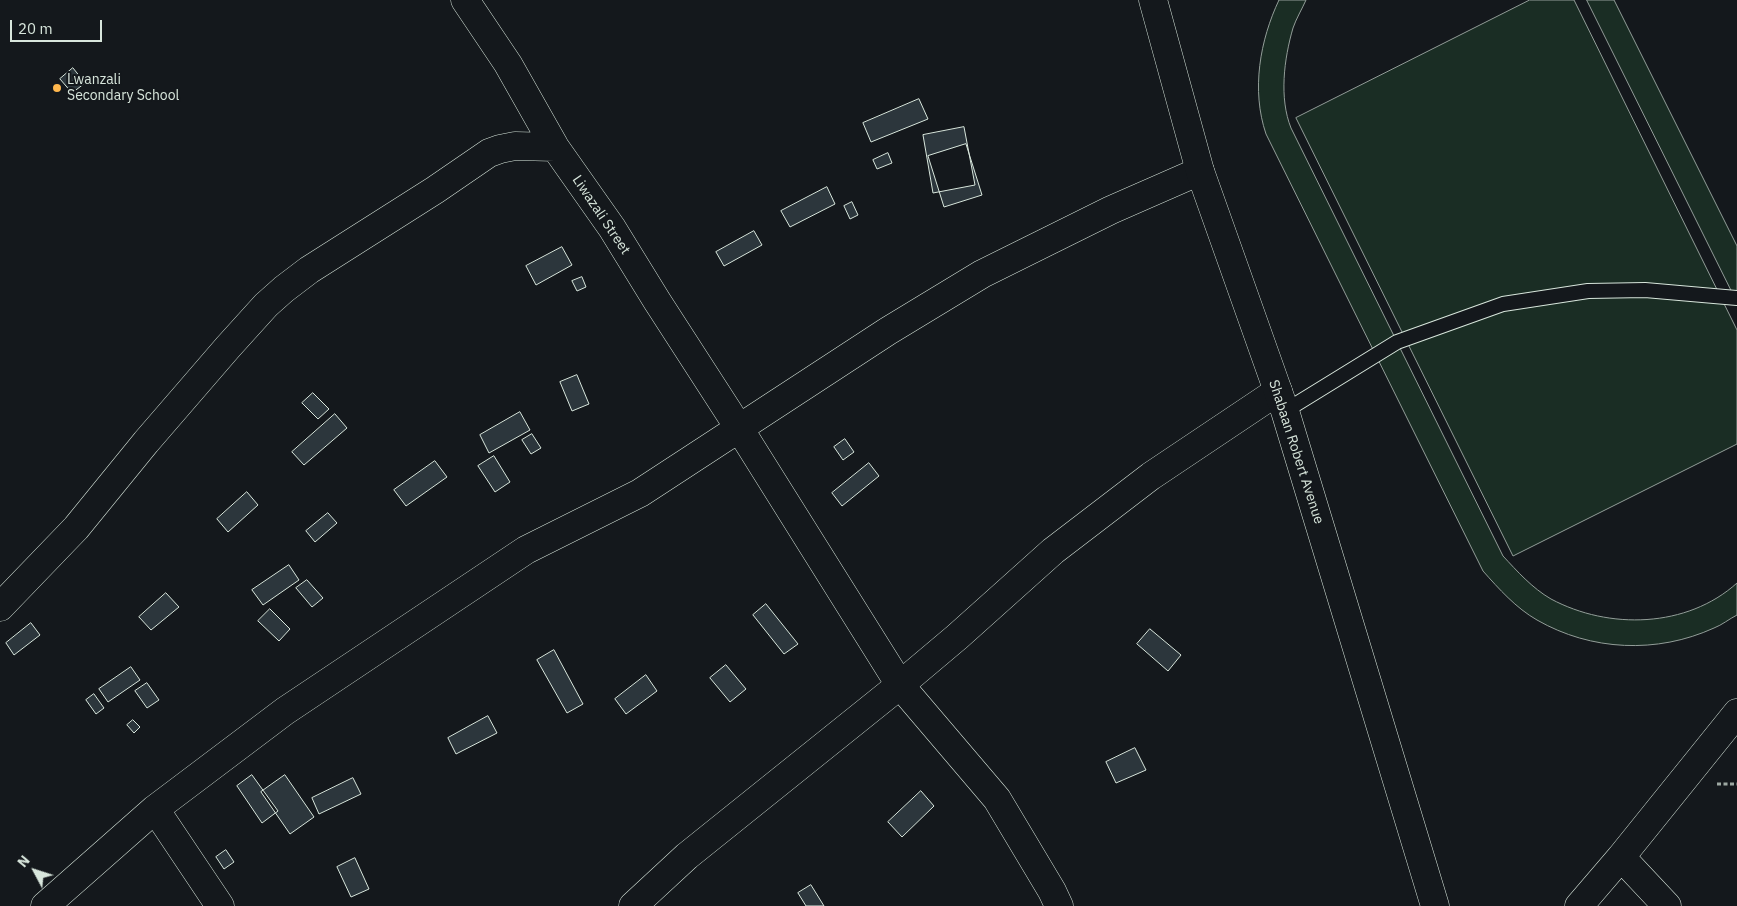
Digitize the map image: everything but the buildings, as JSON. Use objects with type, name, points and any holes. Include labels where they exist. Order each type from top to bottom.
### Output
[{"type":"street","name":"Liwazali Street","points":[[465,0],[508,64],[555,147],[612,228],[680,339],[740,428],[900,684],[997,799],[1060,906]]},
{"type":"street","name":"Shabaan Robert Avenue","points":[[1153,0],[1200,171],[1281,401],[1434,906]]},
{"type":"street","points":[[0,607],[76,528],[146,442],[266,305],[284,289],[309,270],[435,190],[489,153],[515,146],[555,147]]},
{"type":"street","points":[[45,906],[155,810],[284,711],[526,550],[640,494],[888,331],[982,274],[1111,210],[1200,171]]},
{"type":"street","points":[[633,906],[687,856],[957,637],[1053,551],[1092,520],[1151,476],[1281,401]]},
{"type":"street","points":[[1579,906],[1621,857],[1737,712]]},
{"type":"street","points":[[155,810],[220,906]]},
{"type":"street","points":[[1621,857],[1667,906]]},
{"type":"lane","points":[[1281,401],[1397,342],[1503,304],[1588,291],[1645,290],[1737,298]]},
{"type":"green space","points":[[1279,0],[1306,0],[1293,28],[1285,65],[1285,104],[1291,128],[1503,556],[1525,579],[1544,595],[1574,609],[1598,616],[1647,620],[1671,616],[1695,609],[1717,598],[1737,583],[1737,615],[1714,628],[1670,642],[1647,645],[1602,643],[1579,638],[1537,620],[1515,604],[1483,571],[1266,134],[1259,100],[1260,66],[1267,32]]},
{"type":"green space","points":[[1530,0],[1574,0],[1737,330],[1737,444],[1513,556],[1296,118]]},
{"type":"green space","points":[[1587,0],[1614,0],[1737,246],[1737,302]]},
{"type":"place","name":"Lwanzali Secondary School","points":[[57,88]]}]
